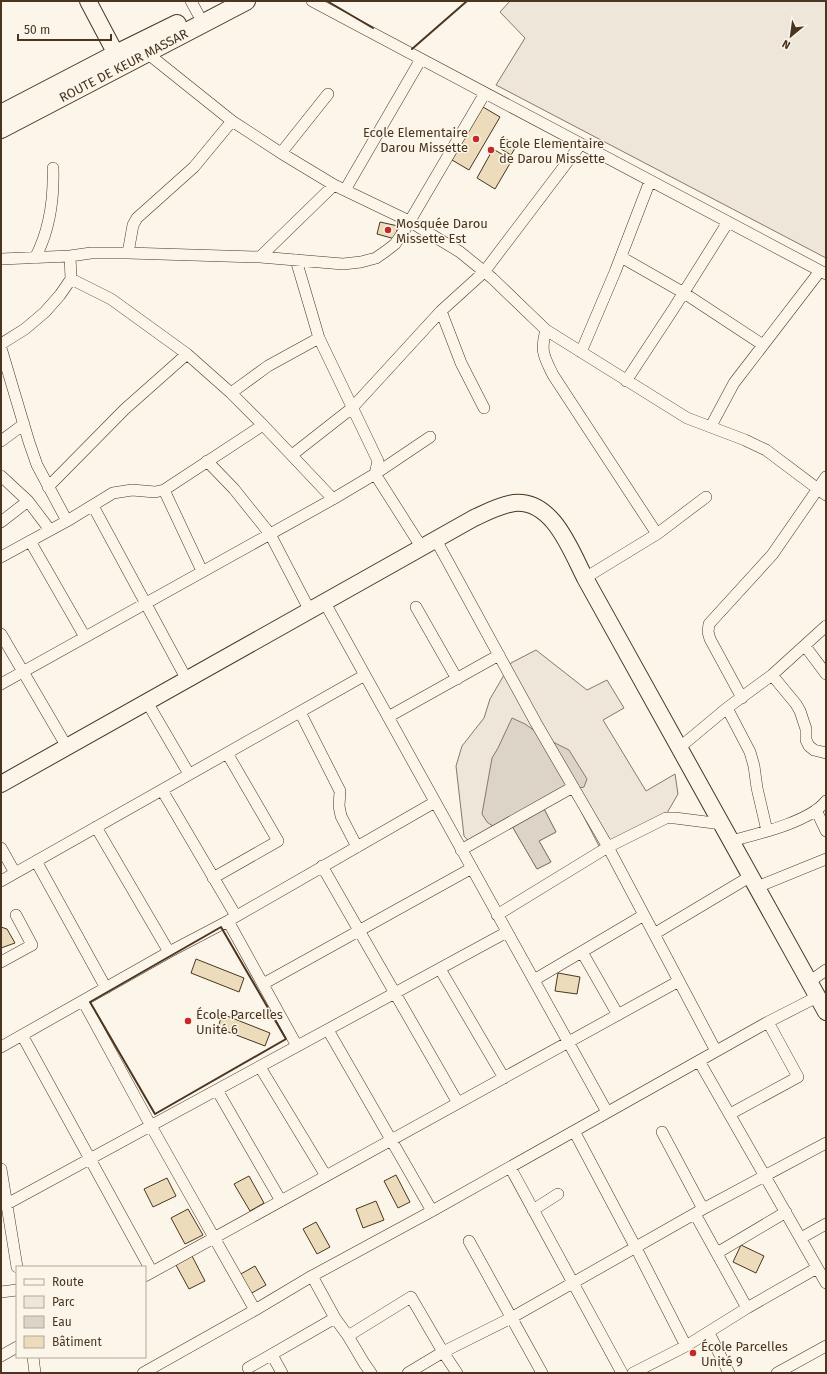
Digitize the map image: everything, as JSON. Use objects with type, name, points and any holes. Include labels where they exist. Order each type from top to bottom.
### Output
[{"type":"main road","name":"ROUTE DE KEUR MASSAR","points":[[1,114],[116,54],[195,7],[225,1]]},
{"type":"main road","name":"ROUTE DE KEUR MASSAR","points":[[1,129],[246,1]]},
{"type":"street","points":[[88,1],[116,54]]},
{"type":"street","points":[[312,1],[823,272],[734,383],[711,426]]},
{"type":"street","points":[[147,53],[232,121],[281,153],[334,185],[409,221],[460,252],[484,272],[546,330],[687,418],[711,426],[766,450],[822,491]]},
{"type":"street","points":[[345,190],[421,59]]},
{"type":"street","points":[[1,259],[128,252],[260,257],[343,264],[361,262],[376,258],[395,244],[404,231],[485,93]]},
{"type":"street","points":[[281,153],[328,94]]},
{"type":"street","points":[[128,252],[133,225],[137,218],[194,167],[232,121]]},
{"type":"street","points":[[292,454],[352,408],[441,311],[484,272],[582,144]]},
{"type":"street","points":[[35,258],[43,243],[48,228],[53,196],[53,168]]},
{"type":"street","points":[[582,352],[650,181]]},
{"type":"street","points":[[260,257],[334,185]]},
{"type":"street","points":[[626,381],[684,293],[728,222]]},
{"type":"street","points":[[1,344],[45,312],[60,295],[71,279],[70,256]]},
{"type":"street","points":[[621,257],[684,293],[763,345]]},
{"type":"street","points":[[296,260],[319,338],[378,461],[375,474],[422,548]]},
{"type":"street","points":[[71,279],[111,299],[187,354],[263,424],[333,499]]},
{"type":"street","points":[[441,311],[461,363],[484,408]]},
{"type":"street","points":[[546,330],[542,343],[544,355],[553,375],[657,534]]},
{"type":"street","points":[[231,393],[268,366],[319,338]]},
{"type":"street","points":[[1,348],[37,464],[67,521]]},
{"type":"street","points":[[48,487],[125,409],[187,354]]},
{"type":"street","points":[[1,441],[24,424]]},
{"type":"street","points":[[1,557],[94,506],[113,493],[132,490],[155,492],[164,490],[263,424]]},
{"type":"street","points":[[1,684],[333,499],[375,474],[430,437]]},
{"type":"street","points":[[207,461],[234,489],[270,534],[310,611]]},
{"type":"street","points":[[1,476],[28,501],[50,530]]},
{"type":"street","points":[[742,698],[710,639],[708,627],[712,620],[736,596],[772,555],[822,491],[826,477]]},
{"type":"street","points":[[164,490],[202,571]]},
{"type":"street","points":[[585,578],[657,534],[706,497]]},
{"type":"street","points":[[1,522],[28,501]]},
{"type":"street","points":[[1,784],[494,508],[513,503],[526,504],[544,512],[553,520],[566,540],[585,578],[826,1012]]},
{"type":"street","points":[[94,506],[187,680]]},
{"type":"street","points":[[436,540],[536,723],[608,847],[716,1051]]},
{"type":"street","points":[[30,541],[85,637]]},
{"type":"street","points":[[325,603],[607,1112]]},
{"type":"street","points":[[416,608],[457,679]]},
{"type":"street","points":[[679,748],[727,708],[772,675],[826,626]]},
{"type":"street","points":[[1,634],[67,747]]},
{"type":"street","points":[[805,646],[826,674]]},
{"type":"street","points":[[388,717],[499,656]]},
{"type":"street","points":[[1,881],[365,675]]},
{"type":"street","points":[[772,675],[800,711],[806,729],[806,740],[809,746],[814,750],[826,753]]},
{"type":"street","points":[[147,702],[189,774]]},
{"type":"street","points":[[727,708],[750,752],[767,831]]},
{"type":"street","points":[[300,712],[340,791],[339,806],[341,816],[357,847]]},
{"type":"street","points":[[214,878],[278,841],[227,753]]},
{"type":"street","points":[[461,850],[573,787]]},
{"type":"street","points":[[162,790],[214,878],[263,984],[297,1046]]},
{"type":"street","points":[[731,841],[767,831],[798,820],[816,810],[826,801]]},
{"type":"street","points":[[1,1047],[232,918],[435,802]]},
{"type":"street","points":[[816,810],[826,832]]},
{"type":"street","points":[[497,914],[608,847],[666,818],[722,824]]},
{"type":"street","points":[[96,827],[170,952]]},
{"type":"street","points":[[1,848],[15,873]]},
{"type":"street","points":[[654,934],[754,882],[826,859]]},
{"type":"street","points":[[36,861],[106,988]]},
{"type":"street","points":[[322,866],[458,1103]]},
{"type":"street","points":[[263,984],[472,868]]},
{"type":"street","points":[[534,980],[644,914]]},
{"type":"street","points":[[1,962],[32,945],[16,916]]},
{"type":"street","points":[[7,1204],[507,932]]},
{"type":"street","points":[[582,952],[618,1015]]},
{"type":"street","points":[[440,969],[504,1078]]},
{"type":"street","points":[[810,982],[826,970]]},
{"type":"street","points":[[148,1274],[679,981]]},
{"type":"street","points":[[143,1373],[312,1276],[432,1211],[768,1022],[817,997]]},
{"type":"street","points":[[83,1001],[151,1126],[255,1310]]},
{"type":"street","points":[[730,1114],[798,1078],[768,1022]]},
{"type":"street","points":[[328,1030],[432,1211]]},
{"type":"street","points":[[22,1035],[90,1159],[144,1266]]},
{"type":"street","points":[[699,1061],[826,1283]]},
{"type":"street","points":[[260,1066],[326,1176]]},
{"type":"street","points":[[217,1090],[281,1201]]},
{"type":"street","points":[[574,1131],[686,1346]]},
{"type":"street","points":[[662,1132],[717,1253],[746,1308]]},
{"type":"street","points":[[408,1373],[443,1352],[511,1318],[699,1212],[826,1143]]},
{"type":"street","points":[[510,1167],[622,1373]]},
{"type":"street","points":[[1,1169],[7,1204],[5,1218],[17,1266]]},
{"type":"street","points":[[533,1210],[558,1194]]},
{"type":"street","points":[[717,1253],[786,1212]]},
{"type":"street","points":[[800,1238],[826,1224]]},
{"type":"street","points":[[469,1241],[542,1373]]},
{"type":"street","points":[[632,1373],[686,1346],[746,1308],[817,1268]]},
{"type":"street","points":[[312,1276],[335,1318],[372,1373]]},
{"type":"street","points":[[1,1292],[16,1290]]},
{"type":"street","points":[[348,1336],[411,1297],[457,1373]]},
{"type":"street","points":[[248,1368],[335,1318]]},
{"type":"street","points":[[708,1333],[729,1373]]},
{"type":"street","points":[[777,1373],[826,1346]]},
{"type":"street","points":[[1,1356],[16,1348]]},
{"type":"street","points":[[272,1355],[282,1373]]},
{"type":"street","points":[[32,1358],[35,1373]]},
{"type":"green space","points":[[510,1],[826,1],[826,258],[496,85],[525,38],[500,12]]},
{"type":"green space","points":[[536,650],[587,690],[607,680],[624,708],[603,720],[646,791],[675,774],[678,794],[667,813],[599,846],[570,790],[542,805],[556,832],[539,841],[551,862],[537,869],[512,826],[473,846],[464,836],[456,766],[462,746],[484,718],[490,699],[511,663]]},
{"type":"water","points":[[512,718],[569,750],[587,779],[584,787],[570,790],[542,805],[556,832],[539,841],[551,862],[537,869],[512,826],[501,832],[487,822],[482,814],[492,758]]},
{"type":"building","name":"Ecole Elementaire Darou Missette","points":[[483,107],[500,117],[469,170],[452,160]]},
{"type":"building","points":[[506,139],[517,145],[511,155],[501,149]]},
{"type":"building","points":[[493,149],[512,160],[495,189],[477,178]]},
{"type":"building","name":"Mosquée Darou Missette Est","points":[[380,222],[398,226],[395,239],[377,234]]},
{"type":"building","points":[[1,927],[7,929],[15,943],[1,948]]},
{"type":"building","points":[[196,959],[244,978],[239,992],[191,973]]},
{"type":"building","points":[[558,973],[580,977],[577,994],[555,991]]},
{"type":"building","points":[[222,1014],[270,1033],[265,1046],[218,1028]]},
{"type":"building","points":[[396,1175],[410,1202],[398,1208],[384,1181]]},
{"type":"building","points":[[249,1176],[264,1203],[250,1211],[234,1184]]},
{"type":"building","points":[[167,1178],[176,1196],[153,1207],[144,1189]]},
{"type":"building","points":[[376,1201],[384,1220],[363,1228],[356,1209]]},
{"type":"building","points":[[188,1209],[203,1235],[185,1244],[171,1218]]},
{"type":"building","points":[[316,1222],[330,1247],[317,1254],[303,1229]]},
{"type":"building","points":[[741,1245],[764,1256],[756,1273],[733,1262]]},
{"type":"building","points":[[192,1256],[205,1281],[189,1289],[176,1265]]},
{"type":"building","points":[[255,1266],[266,1285],[250,1294],[239,1275]]},
{"type":"wall","points":[[327,1],[373,28]]},
{"type":"wall","points":[[412,49],[467,1]]},
{"type":"wall","points":[[221,927],[286,1039],[155,1114],[90,1002],[221,927]]},
{"type":"place","name":"Ecole Elementaire Darou Missette","points":[[476,139]]},
{"type":"place","name":"École Elementaire de Darou Missette","points":[[491,150]]},
{"type":"place","name":"Mosquée Darou Missette Est","points":[[388,230]]},
{"type":"place","name":"École Parcelles Unité 6","points":[[188,1021]]},
{"type":"place","name":"École Parcelles Unité 9","points":[[693,1353]]}]
